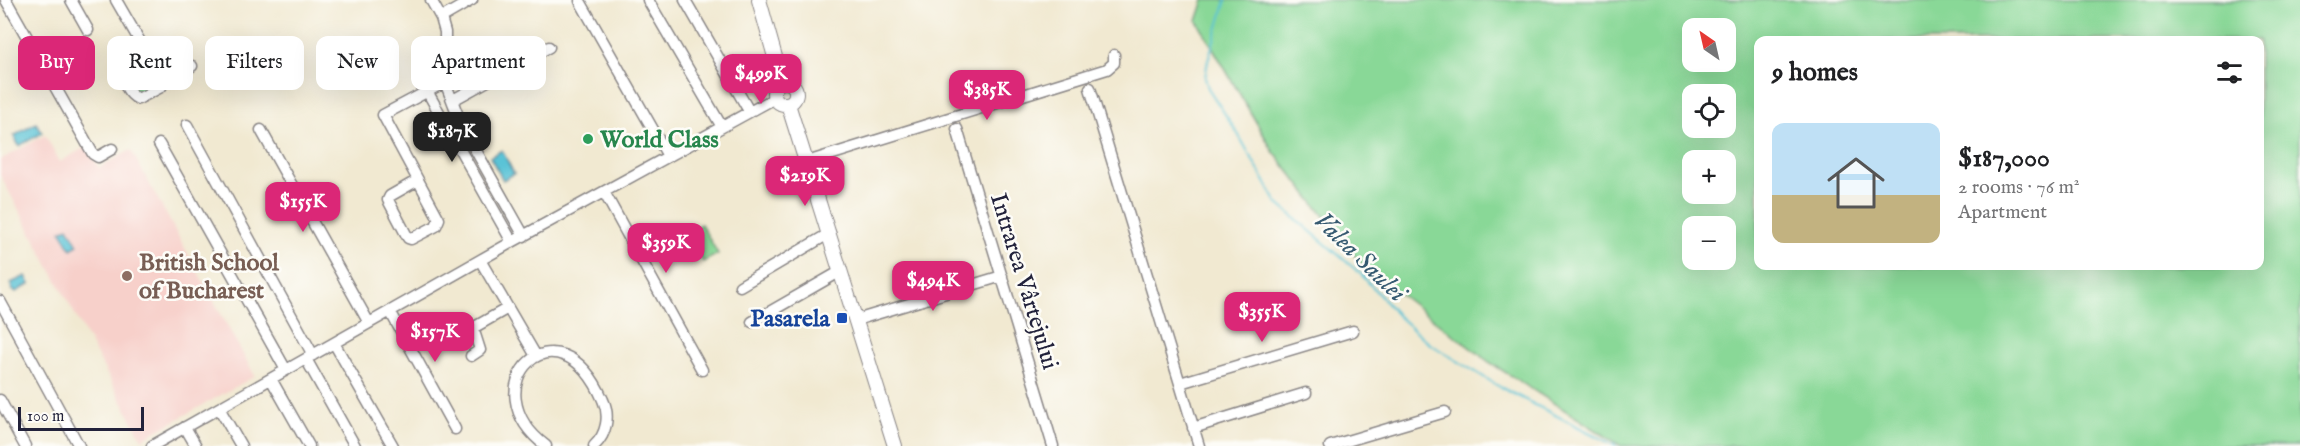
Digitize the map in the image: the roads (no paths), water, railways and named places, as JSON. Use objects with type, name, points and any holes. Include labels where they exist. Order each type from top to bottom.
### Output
[{"type":"main road","points":[[759,0],[782,82]]},
{"type":"main road","points":[[782,82],[792,83],[796,90],[795,99],[788,104],[781,103],[775,98],[775,88],[782,82]]},
{"type":"main road","points":[[788,104],[895,446]]},
{"type":"street","points":[[6,0],[93,154],[98,157],[112,149]]},
{"type":"street","points":[[71,0],[88,30]]},
{"type":"street","points":[[116,0],[137,36]]},
{"type":"street","points":[[431,0],[441,18],[445,36]]},
{"type":"street","points":[[441,18],[472,0]]},
{"type":"street","points":[[648,0],[722,127]]},
{"type":"street","points":[[685,0],[749,111]]},
{"type":"street","points":[[579,1],[668,156]]},
{"type":"street","points":[[453,100],[549,47]]},
{"type":"street","points":[[807,162],[1107,69],[1114,63],[1114,55]]},
{"type":"street","points":[[1090,88],[1199,446]]},
{"type":"street","points":[[128,90],[138,99],[156,90]]},
{"type":"street","points":[[418,180],[390,196],[388,200],[408,238],[411,239],[439,223],[439,219],[418,180],[383,115],[431,90]]},
{"type":"street","points":[[449,90],[462,126],[524,236]]},
{"type":"street","points":[[427,92],[512,242]]},
{"type":"street","points":[[152,446],[512,242],[775,98]]},
{"type":"street","points":[[187,125],[355,446]]},
{"type":"street","name":"Intrarea Vârtejului","points":[[957,129],[1053,446]]},
{"type":"street","points":[[261,130],[369,323]]},
{"type":"street","points":[[159,144],[286,370]]},
{"type":"street","points":[[604,192],[702,370]]},
{"type":"street","points":[[740,286],[830,233]]},
{"type":"street","points":[[480,260],[536,356]]},
{"type":"street","points":[[752,322],[841,270]]},
{"type":"street","points":[[856,320],[1002,276]]},
{"type":"street","points":[[0,301],[79,446]]},
{"type":"street","points":[[471,356],[480,350],[472,328],[508,308]]},
{"type":"street","points":[[390,311],[455,429]]},
{"type":"street","points":[[1180,382],[1353,331]]},
{"type":"street","points":[[334,343],[393,446]]},
{"type":"street","points":[[546,446],[526,424],[518,408],[515,394],[520,372],[536,356],[552,353],[569,356],[581,365],[594,382],[604,402],[607,413],[603,433],[594,446]]},
{"type":"street","points":[[271,379],[309,446]]},
{"type":"street","points":[[1194,428],[1306,393]]},
{"type":"street","points":[[0,400],[25,446]]},
{"type":"street","points":[[219,408],[241,446]]},
{"type":"street","points":[[1329,446],[1359,442],[1445,412]]},
{"type":"street","points":[[185,427],[196,446]]},
{"type":"water","points":[[36,123],[42,133],[19,146],[14,136]]},
{"type":"water","points":[[502,150],[514,174],[503,180],[490,157]]},
{"type":"water","points":[[68,227],[78,245],[71,249],[61,231]]},
{"type":"water","points":[[26,276],[30,284],[16,292],[12,290],[11,283]]},
{"type":"waterway","name":"Valea Saulei","points":[[1226,0],[1205,78],[1208,88],[1238,134],[1277,203],[1361,274],[1398,316],[1430,344],[1500,387],[1616,446]]},
{"type":"place","name":"World Class","points":[[588,139]]},
{"type":"place","name":"British School of Bucharest","points":[[127,276]]},
{"type":"place","name":"Pasarela","points":[[842,318]]}]
